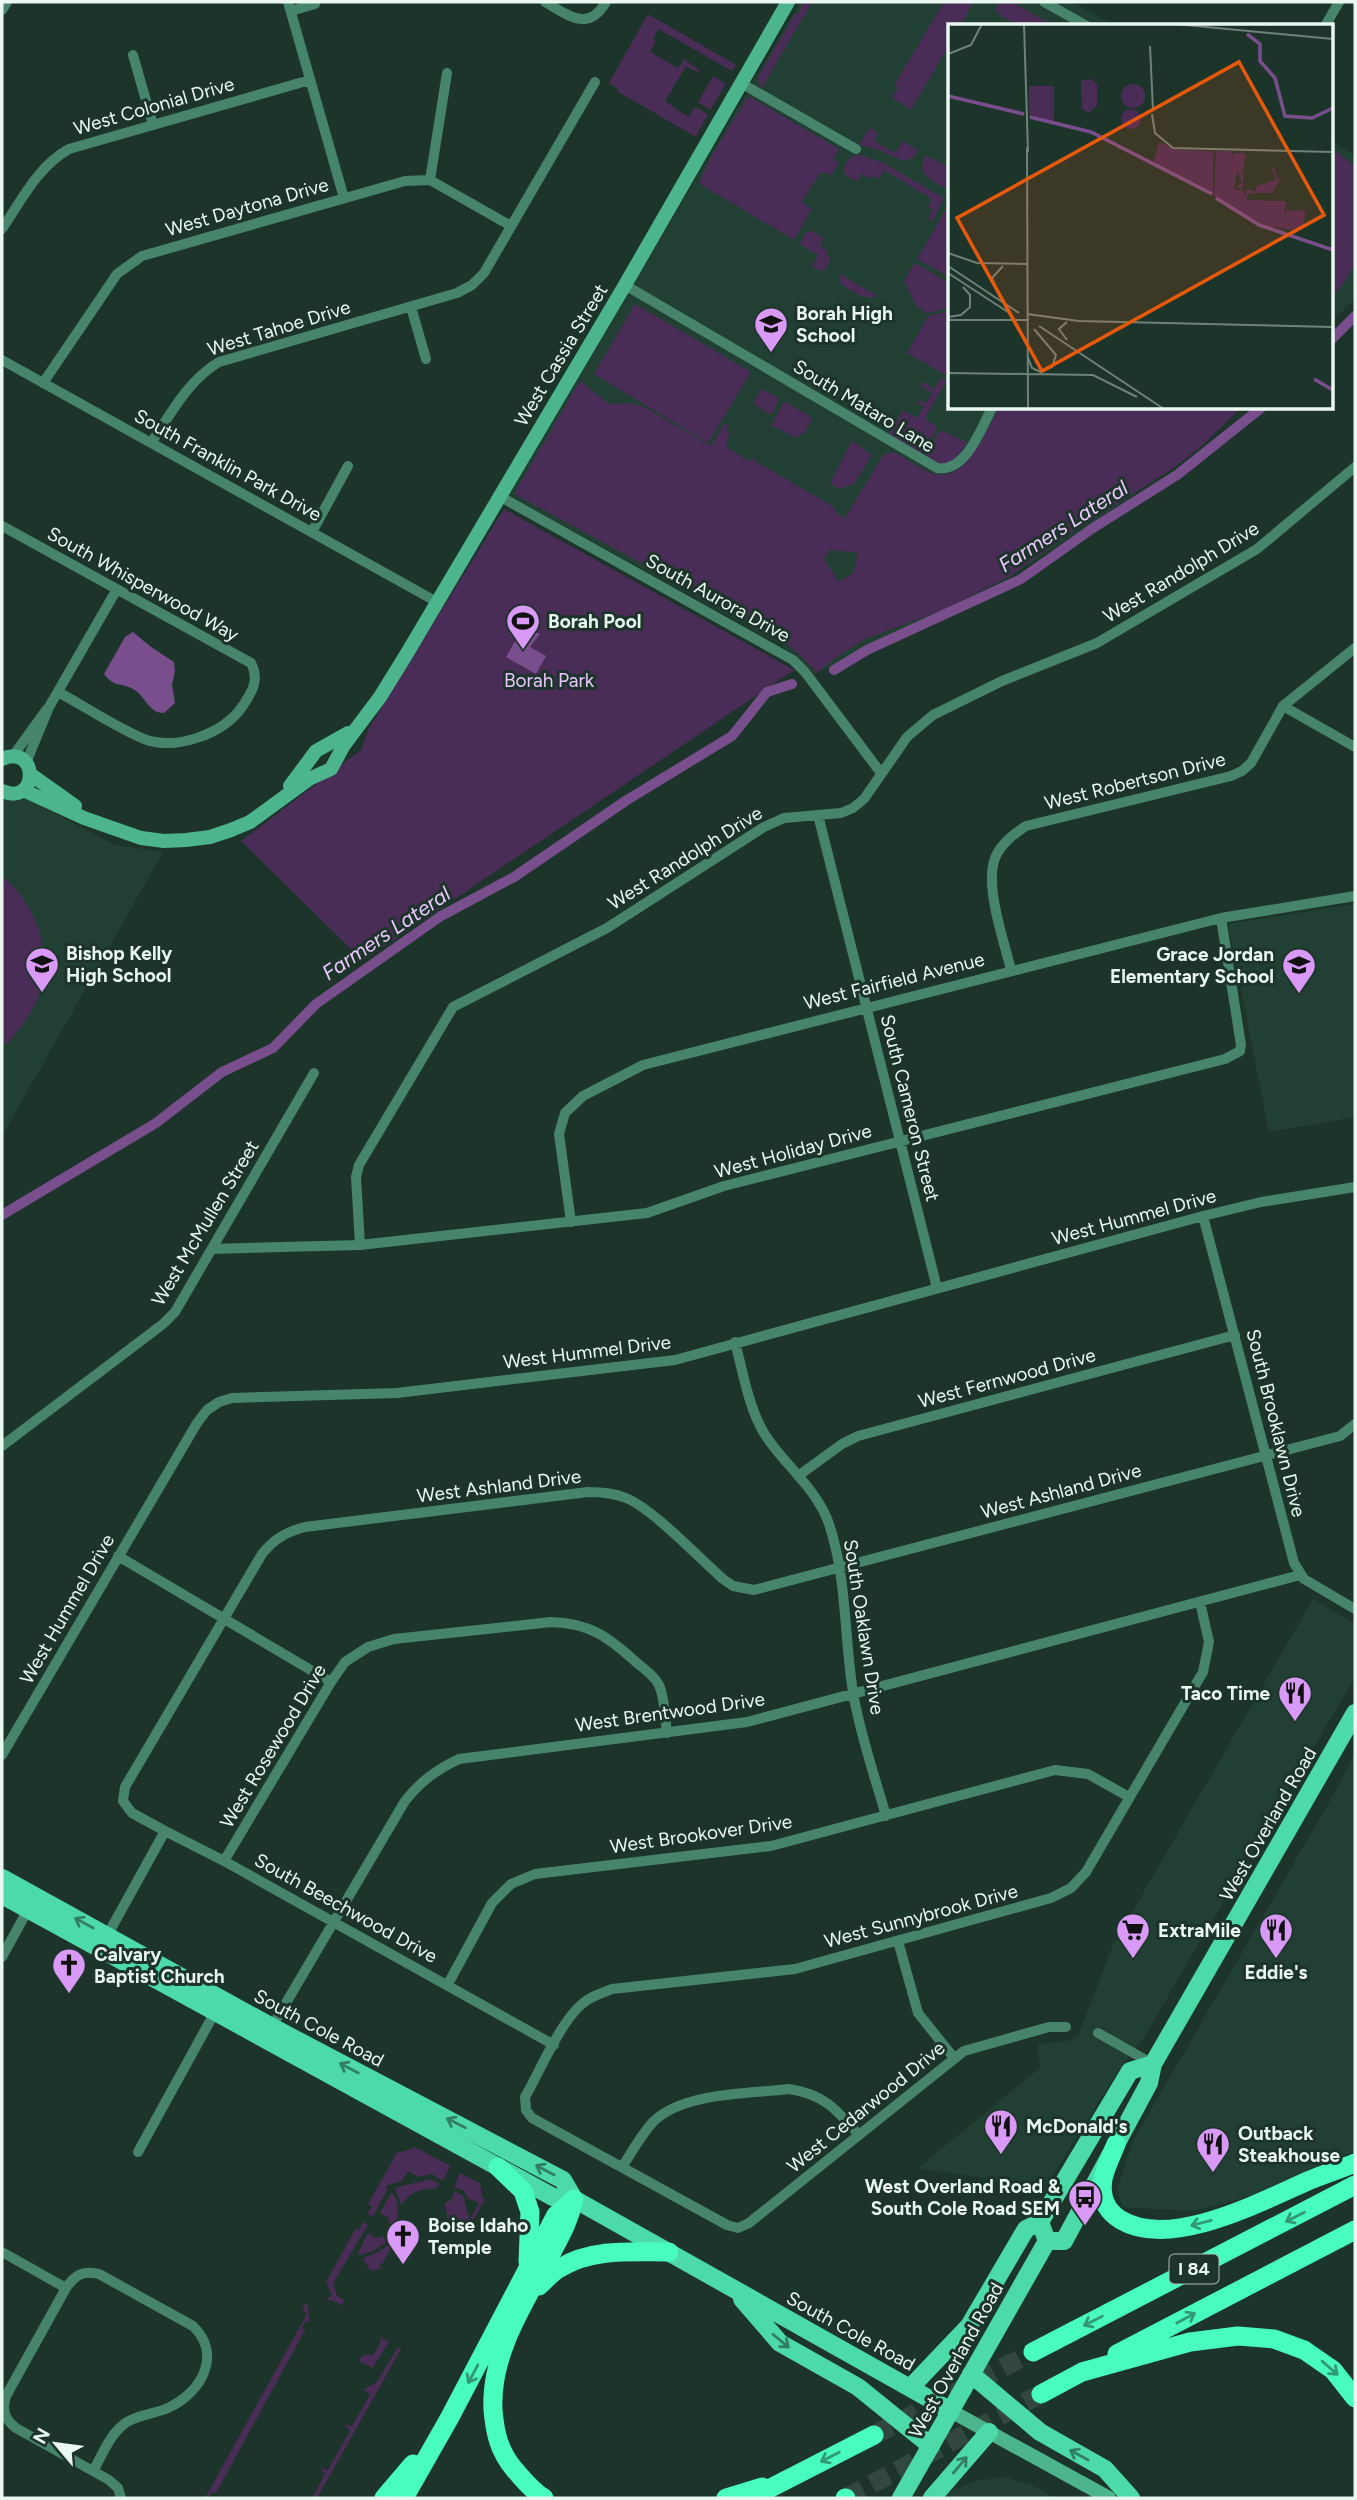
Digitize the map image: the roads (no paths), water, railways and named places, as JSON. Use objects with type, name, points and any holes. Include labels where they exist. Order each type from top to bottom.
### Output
[{"type":"highway","points":[[1116,2144],[1102,2180],[1105,2204],[1110,2214],[1130,2226],[1175,2230],[1243,2211],[1355,2163]]},
{"type":"highway","points":[[498,2167],[523,2191],[530,2212],[527,2270]]},
{"type":"highway","name":"I 84","points":[[1033,2352],[1355,2185]]},
{"type":"highway","points":[[404,2498],[450,2417],[556,2215],[574,2199]]},
{"type":"highway","points":[[544,2498],[534,2493],[505,2458],[495,2433],[492,2391],[498,2361],[569,2222],[574,2199]]},
{"type":"highway","name":"I 84","points":[[1041,2394],[1355,2230]]},
{"type":"highway","points":[[530,2294],[560,2268],[588,2255],[669,2252]]},
{"type":"highway","points":[[1082,2372],[1202,2339],[1257,2336],[1289,2343],[1310,2353],[1339,2375],[1355,2398]]},
{"type":"highway","points":[[384,2498],[450,2417]]},
{"type":"highway","points":[[751,2498],[874,2435]]},
{"type":"highway","points":[[726,2498],[786,2480]]},
{"type":"main road","name":"West Overland Road","points":[[901,2498],[1047,2241],[1064,2241],[1149,2082],[1153,2064],[1355,1713]]},
{"type":"main road","name":"South Cole Road","points":[[2,1878],[32,1903],[126,1964],[215,2012],[268,2034],[563,2180],[574,2199]]},
{"type":"main road","name":"South Cole Road","points":[[2,1895],[32,1903],[107,1936],[161,1966],[268,2034],[498,2167],[553,2197],[574,2199],[951,2411]]},
{"type":"main road","points":[[126,1964],[135,1961],[149,1968],[161,1966]]},
{"type":"main road","points":[[910,2388],[969,2326],[1026,2229],[1040,2222],[1130,2071],[1153,2064]]},
{"type":"main road","points":[[1040,2222],[1047,2241]]},
{"type":"main road","points":[[735,2291],[780,2343],[858,2387],[931,2446]]},
{"type":"main road","points":[[971,2374],[1040,2432],[1105,2469],[1131,2498]]},
{"type":"main road","points":[[932,2498],[989,2432]]},
{"type":"street","points":[[2,10],[7,2]]},
{"type":"street","points":[[545,2],[581,20],[597,14],[606,2]]},
{"type":"street","name":"West Cassia Street","points":[[275,803],[309,779],[331,768],[344,745],[380,697],[625,285],[788,2]]},
{"type":"street","points":[[1044,2],[1083,24]]},
{"type":"street","points":[[1326,24],[1339,2]]},
{"type":"street","points":[[315,4],[289,6],[344,198]]},
{"type":"street","points":[[132,55],[153,125]]},
{"type":"street","points":[[447,73],[430,180],[511,226]]},
{"type":"street","name":"West Colonial Drive","points":[[2,229],[44,167],[55,156],[69,149],[310,80]]},
{"type":"street","name":"West Tahoe Drive","points":[[151,443],[191,384],[204,371],[219,362],[457,293],[472,285],[484,273],[595,82]]},
{"type":"street","points":[[741,83],[856,149]]},
{"type":"street","name":"West Daytona Drive","points":[[43,383],[117,274],[142,256],[405,181],[430,180]]},
{"type":"street","name":"South Mataro Lane","points":[[625,285],[937,468],[948,468],[960,462],[991,410]]},
{"type":"street","points":[[411,307],[426,359]]},
{"type":"street","name":"South Franklin Park Drive","points":[[2,360],[437,602]]},
{"type":"street","points":[[312,532],[348,466]]},
{"type":"street","name":"West Randolph Drive","points":[[360,1245],[356,1177],[359,1165],[453,1007],[607,928],[764,827],[783,818],[841,813],[853,808],[864,799],[907,737],[933,715],[1002,681],[1097,643],[1258,549],[1355,467]]},
{"type":"street","name":"South Aurora Drive","points":[[499,496],[793,660],[881,773]]},
{"type":"street","name":"South Whisperwood Way","points":[[2,526],[251,663],[256,682],[250,696],[234,717],[195,740],[146,740],[58,692]]},
{"type":"street","points":[[18,763],[117,589]]},
{"type":"street","name":"West Robertson Drive","points":[[1011,970],[990,882],[991,867],[998,852],[1010,837],[1027,826],[1231,776],[1242,771],[1251,763],[1283,706],[1355,648]]},
{"type":"street","points":[[1283,706],[1355,747]]},
{"type":"street","points":[[18,763],[93,820],[118,832],[164,841],[187,840],[210,837],[250,822],[275,803],[300,775],[316,751],[361,724]]},
{"type":"street","points":[[2,790],[10,794],[23,790],[27,785],[18,763]]},
{"type":"street","points":[[23,790],[93,820]]},
{"type":"street","name":"South Cameron Street","points":[[818,815],[937,1288]]},
{"type":"street","name":"West Fairfield Avenue","points":[[570,1223],[559,1134],[565,1113],[583,1096],[656,1060],[1221,918],[1355,896]]},
{"type":"street","name":"West Holiday Drive","points":[[212,1249],[360,1245],[648,1213],[724,1186],[1235,1055],[1240,1051],[1241,1035],[1221,918]]},
{"type":"street","name":"West McMullen Street","points":[[2,1446],[163,1324],[175,1312],[314,1073]]},
{"type":"street","name":"West Hummel Drive","points":[[2,1755],[197,1423],[207,1410],[219,1402],[245,1396],[397,1393],[674,1360],[1203,1216],[1261,1202],[1355,1187]]},
{"type":"street","name":"South Brooklawn Drive","points":[[1203,1216],[1264,1455],[1294,1563],[1300,1575]]},
{"type":"street","name":"West Fernwood Drive","points":[[798,1476],[842,1444],[858,1436],[1235,1335]]},
{"type":"street","name":"South Oaklawn Drive","points":[[736,1342],[751,1406],[763,1431],[825,1514],[840,1568],[853,1694],[886,1816]]},
{"type":"street","name":"West Ashland Drive","points":[[123,1801],[125,1787],[262,1554],[271,1543],[293,1530],[588,1492],[609,1493],[628,1498],[648,1512],[723,1579],[743,1589],[767,1588],[1340,1436],[1355,1424]]},
{"type":"street","points":[[118,1556],[331,1682]]},
{"type":"street","points":[[1300,1575],[1355,1609]]},
{"type":"street","name":"West Brentwood Drive","points":[[268,2034],[405,1801],[432,1772],[459,1759],[747,1723],[1300,1575]]},
{"type":"street","name":"West Sunnybrook Drive","points":[[622,2167],[532,2118],[526,2110],[525,2097],[570,2016],[583,2003],[612,1989],[795,1969],[1051,1898],[1071,1888],[1086,1872],[1203,1672],[1209,1642],[1200,1602]]},
{"type":"street","name":"West Rosewood Drive","points":[[224,1861],[345,1662],[368,1647],[394,1639],[551,1622],[566,1622],[596,1630],[611,1639],[651,1674],[658,1684],[662,1694],[667,1733]]},
{"type":"street","name":"West Brookover Drive","points":[[447,1984],[492,1903],[511,1884],[535,1874],[771,1846],[1055,1770],[1088,1774],[1129,1797]]},
{"type":"street","name":"South Beechwood Drive","points":[[123,1801],[132,1813],[224,1861],[554,2045]]},
{"type":"street","points":[[107,1936],[165,1831]]},
{"type":"street","points":[[2,1957],[32,1903]]},
{"type":"street","points":[[898,1941],[918,2013],[954,2058]]},
{"type":"street","points":[[138,2152],[215,2012]]},
{"type":"street","name":"West Cedarwood Drive","points":[[622,2167],[727,2225],[738,2228],[749,2223],[954,2058],[971,2048],[1049,2027],[1066,2027]]},
{"type":"street","points":[[1098,2033],[1153,2064]]},
{"type":"street","points":[[622,2167],[654,2121],[675,2107],[696,2101],[789,2089],[803,2091],[835,2107],[859,2135]]},
{"type":"street","points":[[2,2252],[66,2288]]},
{"type":"street","points":[[93,2471],[118,2429],[141,2415],[169,2408],[190,2393],[205,2370],[209,2356],[202,2335],[193,2326],[99,2274],[82,2273],[72,2279],[66,2288],[6,2396],[4,2414],[16,2428],[109,2480],[118,2488],[121,2498]]},
{"type":"street","name":"South Cole Road","points":[[951,2411],[1109,2498]]},
{"type":"waterway","name":"Farmers Lateral","points":[[1332,339],[1355,316]]},
{"type":"waterway","name":"Farmers Lateral","points":[[834,670],[867,650],[1021,579],[1093,528],[1177,475],[1258,410]]},
{"type":"waterway","name":"Farmers Lateral","points":[[2,1215],[156,1123],[222,1072],[273,1048],[316,1004],[441,916],[514,877],[627,800],[732,736],[767,692],[792,684]]},
{"type":"tunnel","points":[[874,2435],[1033,2352]]},
{"type":"tunnel","points":[[846,2498],[1041,2394]]},
{"type":"place","name":"Borah High School","points":[[771,354]]},
{"type":"place","name":"Borah Pool","points":[[523,651]]},
{"type":"place","name":"Bishop Kelly High School","points":[[42,994]]},
{"type":"place","name":"Grace Jordan Elementary School","points":[[1299,995]]},
{"type":"place","name":"Taco Time","points":[[1295,1723]]},
{"type":"place","name":"ExtraMile","points":[[1133,1960]]},
{"type":"place","name":"Eddie's","points":[[1276,1960]]},
{"type":"place","name":"Calvary Baptist Church","points":[[69,1995]]},
{"type":"place","name":"McDonald's","points":[[1001,2156]]},
{"type":"place","name":"Outback Steakhouse","points":[[1213,2174]]},
{"type":"place","name":"West Overland Road & South Cole Road SEM","points":[[1085,2227]]},
{"type":"place","name":"Boise Idaho Temple","points":[[403,2266]]},
{"type":"park label","name":"Borah Park","points":[[549,680]]}]
